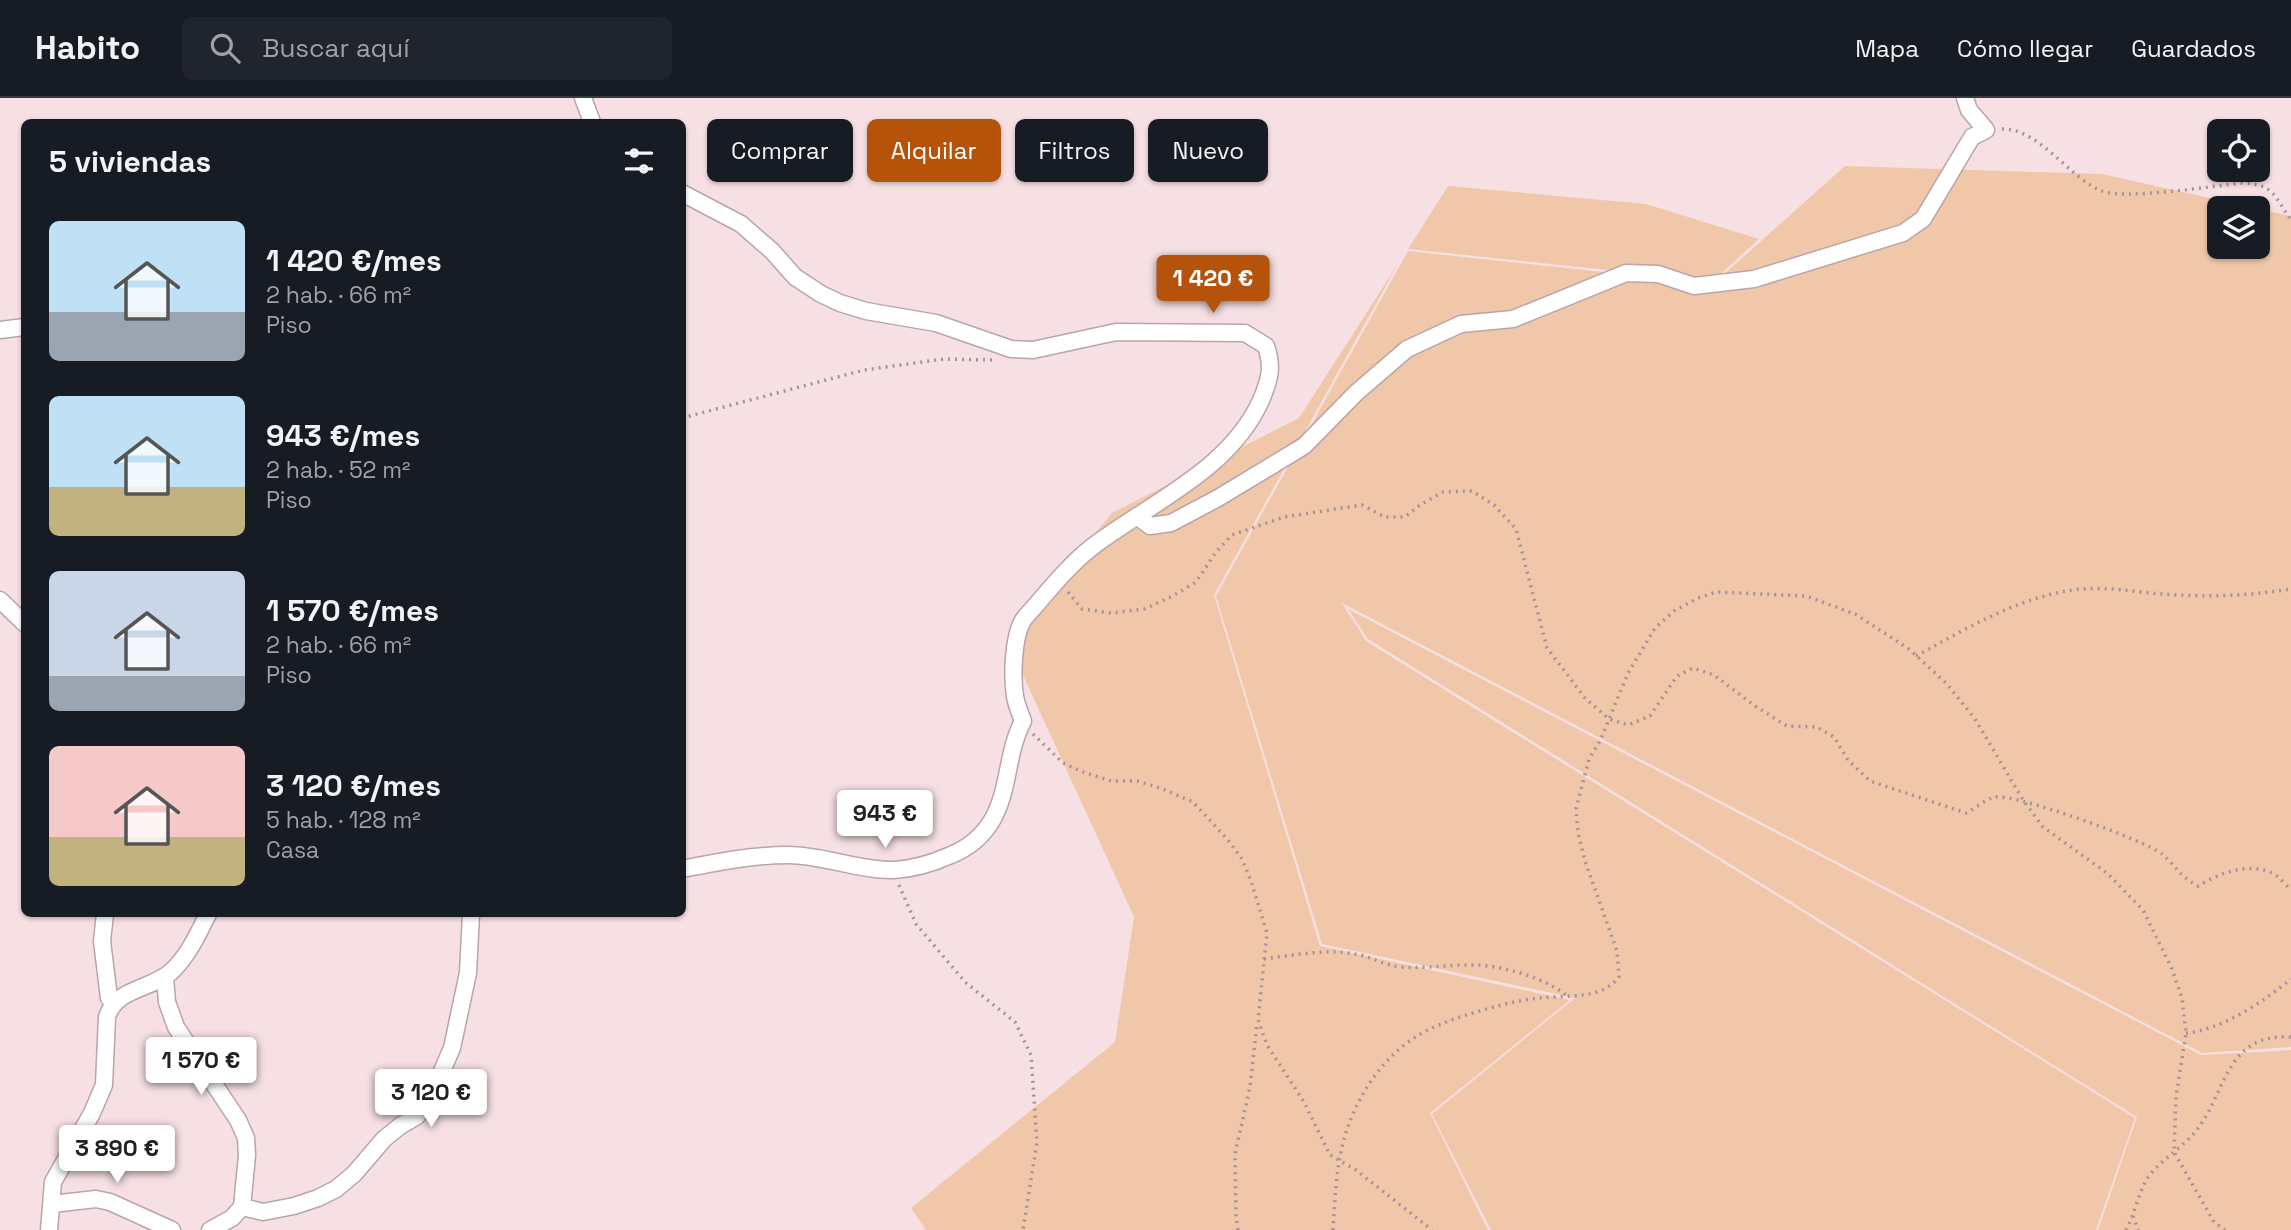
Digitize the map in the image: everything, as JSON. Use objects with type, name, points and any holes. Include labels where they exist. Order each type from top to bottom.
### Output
[{"type":"street","points":[[583,98],[591,119]]},
{"type":"street","points":[[1138,517],[1150,526],[1171,523],[1265,470],[1304,446],[1356,393],[1407,349],[1461,324],[1513,319],[1626,273],[1658,274],[1694,286],[1754,279],[1903,233],[1923,219],[1972,137],[1986,130],[1969,110],[1965,98]]},
{"type":"street","points":[[686,195],[741,224],[795,276],[821,294],[866,311],[936,323],[1011,349],[1033,350],[1116,332],[1245,333],[1266,346],[1272,364],[1267,386],[1249,425],[1232,445],[1138,517],[1094,545],[1058,579],[1022,622],[1016,645],[1013,677],[1015,698],[1023,721],[1014,738],[1002,800],[980,837],[964,849],[942,859],[893,870],[791,855],[740,858],[686,868]]},
{"type":"street","points":[[0,330],[21,327]]},
{"type":"street","points":[[0,600],[21,620]]},
{"type":"street","points":[[105,917],[102,941],[109,998],[113,1002]]},
{"type":"street","points":[[49,1230],[53,1182],[92,1113],[104,1085],[107,1017],[113,1002],[165,977],[191,949],[207,917]]},
{"type":"street","points":[[242,1207],[263,1212],[294,1206],[327,1194],[354,1174],[384,1139],[417,1116],[432,1094],[452,1048],[468,974],[471,917]]},
{"type":"street","points":[[165,977],[167,1002],[176,1027],[238,1120],[246,1138],[242,1207],[232,1218],[210,1230]]},
{"type":"street","points":[[52,1204],[96,1199],[110,1202],[172,1230]]},
{"type":"path","points":[[1986,130],[2011,129],[2027,135],[2103,191],[2129,194],[2242,183],[2259,184],[2273,192],[2291,220]]},
{"type":"path","points":[[686,417],[864,370],[944,359],[1004,359],[1011,349]]},
{"type":"path","points":[[1058,579],[1082,609],[1111,613],[1144,608],[1196,582],[1216,552],[1232,535],[1284,517],[1362,505],[1385,517],[1405,517],[1443,492],[1472,491],[1494,505],[1516,529],[1547,648],[1584,698],[1609,719],[1628,725],[1650,716],[1677,676],[1693,668],[1714,675],[1787,726],[1816,727],[1834,737],[1848,760],[1870,781],[1966,813],[1994,797],[2023,800],[2089,822],[2161,853],[2184,879],[2198,886],[2244,867],[2274,874],[2291,890]]},
{"type":"path","points":[[1916,656],[1980,621],[2025,601],[2073,590],[2111,588],[2179,595],[2229,596],[2291,589]]},
{"type":"path","points":[[1334,1230],[1335,1195],[1344,1139],[1370,1080],[1385,1063],[1424,1032],[1487,1009],[1535,998],[1590,993],[1611,988],[1619,977],[1617,951],[1585,860],[1578,833],[1576,809],[1589,759],[1628,673],[1655,628],[1674,611],[1716,592],[1806,596],[1855,614],[1916,656],[1947,684],[1975,719],[2023,800],[2043,827],[2107,873],[2143,910],[2172,969],[2182,998],[2186,1033],[2176,1097],[2174,1152],[2214,1222],[2225,1230]]},
{"type":"path","points":[[1023,721],[1063,764],[1111,781],[1137,781],[1193,802],[1228,840],[1247,870],[1267,933],[1250,1087],[1235,1154],[1238,1230]]},
{"type":"path","points":[[893,870],[916,924],[965,982],[1015,1022],[1031,1055],[1037,1142],[1023,1230]]},
{"type":"path","points":[[1264,959],[1333,952],[1361,955],[1393,967],[1478,965],[1524,974],[1554,986],[1566,995]]},
{"type":"path","points":[[2186,1033],[2200,1032],[2238,1014],[2291,979]]},
{"type":"path","points":[[1258,1020],[1267,1045],[1304,1102],[1329,1155],[1341,1159],[1432,1230]]},
{"type":"path","points":[[2126,1230],[2149,1177],[2196,1131],[2229,1069],[2253,1042],[2266,1038],[2291,1037]]},
{"type":"path","points":[[2133,1216],[2138,1230]]},
{"type":"shaded area","points":[[1845,166],[2102,174],[2207,197],[2207,259],[2270,259],[2270,212],[2291,216],[2291,1047],[2202,1053],[1342,603],[1366,641],[2135,1118],[2096,1230],[1491,1230],[1432,1114],[1575,998],[1322,944],[1216,596],[1408,251],[1713,284]]},
{"type":"shaded area","points":[[1448,186],[1646,204],[1759,239],[1713,281],[1408,249]]},
{"type":"shaded area","points":[[1398,264],[1214,595],[1320,946],[1570,1000],[1430,1113],[1488,1230],[926,1230],[911,1208],[1115,1042],[1134,917],[1007,640],[1112,513],[1299,418]]},
{"type":"shaded area","points":[[1348,609],[2201,1055],[2291,1050],[2291,1230],[2098,1230],[2137,1117],[1368,639]]}]
